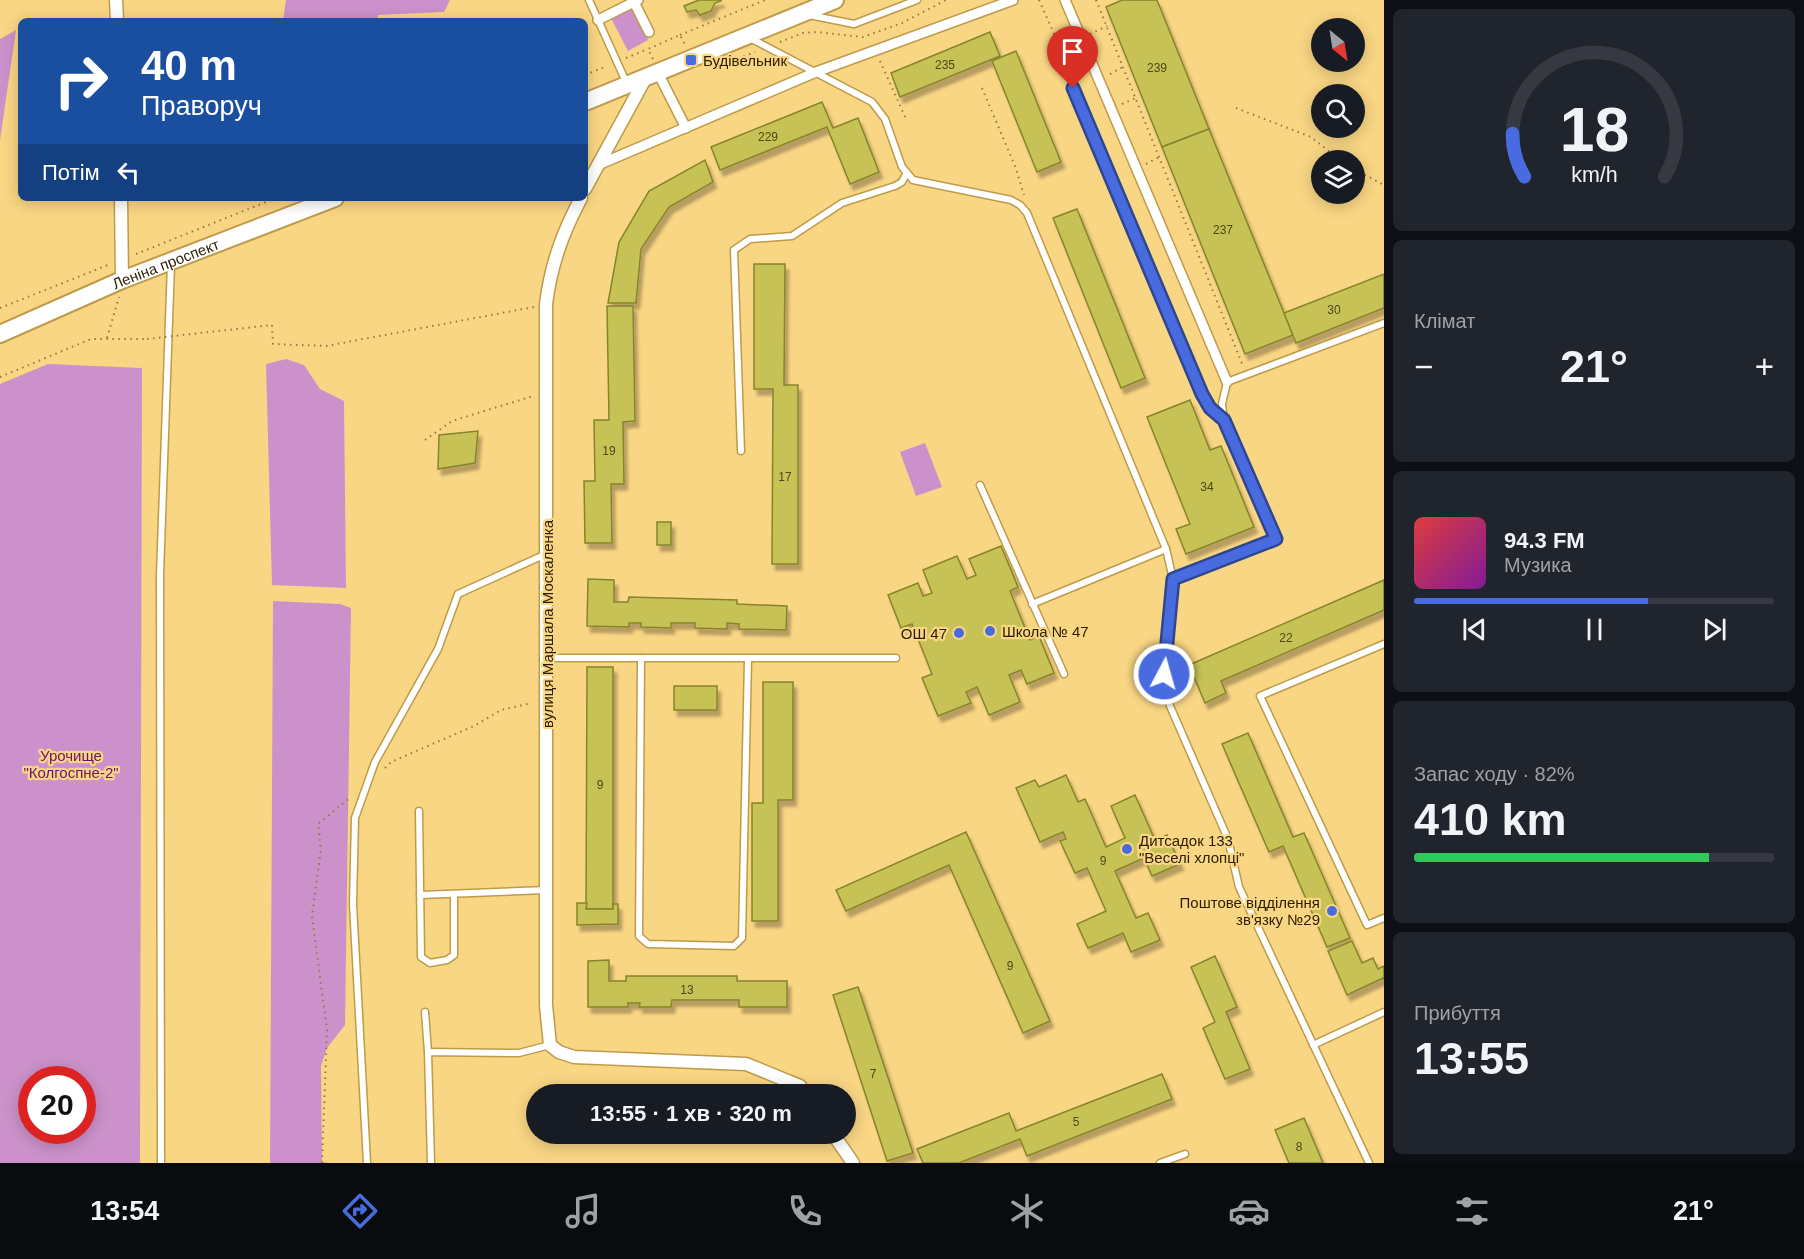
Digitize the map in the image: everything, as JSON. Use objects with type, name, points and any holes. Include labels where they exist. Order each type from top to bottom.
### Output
[{"type":"main road","points":[[588,101],[835,0]]},
{"type":"main road","name":"Леніна проспект","points":[[0,334],[122,280],[327,201]]},
{"type":"street","points":[[116,0],[117,18]]},
{"type":"street","points":[[598,165],[816,72],[1013,0]]},
{"type":"street","points":[[1065,0],[1227,382]]},
{"type":"street","points":[[598,20],[636,1],[649,32]]},
{"type":"street","points":[[588,183],[652,76],[686,128]]},
{"type":"street","points":[[120,201],[122,280]]},
{"type":"street","name":"вулиця Маршала Москаленка","points":[[555,1048],[546,1005],[546,304],[550,270],[556,251],[579,201]]},
{"type":"street","points":[[555,1048],[574,1057],[746,1064],[795,1084]]},
{"type":"street","points":[[840,1144],[853,1163]]},
{"type":"lane","points":[[589,0],[628,86]]},
{"type":"lane","points":[[803,14],[854,24],[917,0]]},
{"type":"lane","points":[[748,36],[867,99],[880,110],[906,174],[913,180],[1011,200],[1027,213],[1166,549],[1173,579],[1164,674],[1170,706],[1228,839],[1239,886],[1368,1163]]},
{"type":"lane","points":[[1073,88],[1202,394],[1210,408],[1224,420]]},
{"type":"lane","points":[[741,451],[734,250],[750,239],[792,236],[829,209],[894,186],[902,182],[906,174]]},
{"type":"lane","points":[[161,1163],[160,574],[171,261]]},
{"type":"lane","points":[[1173,579],[1276,539],[1224,420],[1222,404],[1227,382],[1384,322]]},
{"type":"lane","points":[[980,485],[1064,674]]},
{"type":"lane","points":[[1032,604],[1166,549]]},
{"type":"lane","points":[[367,1163],[353,904],[355,818],[375,762],[438,649],[458,594],[547,554]]},
{"type":"lane","points":[[1384,644],[1260,696],[1367,925],[1384,918]]},
{"type":"lane","points":[[547,658],[896,658]]},
{"type":"lane","points":[[641,658],[639,936],[648,944],[734,946],[742,938],[748,659]]},
{"type":"lane","points":[[418,811],[421,957],[430,963],[447,960],[454,955],[454,895]]},
{"type":"lane","points":[[420,895],[546,890]]},
{"type":"lane","points":[[425,1012],[431,1163]]},
{"type":"lane","points":[[1313,1045],[1384,1012]]},
{"type":"lane","points":[[428,1052],[519,1053],[555,1048]]},
{"type":"lane","points":[[1160,1163],[1185,1154]]},
{"type":"path","points":[[652,76],[648,49],[765,0]]},
{"type":"path","points":[[716,67],[803,33],[862,37],[877,33],[946,0]]},
{"type":"path","points":[[1039,0],[1069,67],[1073,88]]},
{"type":"path","points":[[1096,0],[1247,375]]},
{"type":"path","points":[[1081,38],[1107,26]]},
{"type":"path","points":[[877,33],[875,51],[906,119]]},
{"type":"path","points":[[680,35],[692,60]]},
{"type":"path","points":[[1098,79],[1123,68]]},
{"type":"path","points":[[982,88],[1022,185],[1027,213]]},
{"type":"path","points":[[1236,108],[1311,137],[1327,150]]},
{"type":"path","points":[[1365,175],[1384,185]]},
{"type":"path","points":[[132,255],[268,201]]},
{"type":"path","points":[[0,308],[110,264]]},
{"type":"path","points":[[107,338],[122,280]]},
{"type":"path","points":[[0,377],[91,339],[124,340],[272,325],[273,344],[326,346],[546,304]]},
{"type":"path","points":[[425,440],[452,421],[546,392]]},
{"type":"path","points":[[322,1163],[327,1030],[312,916],[321,849],[318,824],[392,762],[474,726],[501,710],[547,702]]},
{"type":"green space","points":[[286,0],[450,0],[444,12],[378,15],[378,18],[283,18]]},
{"type":"green space","points":[[633,3],[648,40],[628,51],[610,16]]},
{"type":"green space","points":[[16,30],[0,140],[0,39]]},
{"type":"green space","points":[[286,359],[304,365],[320,389],[344,401],[346,588],[272,585],[266,364]]},
{"type":"green space","name":"Урочище \"Колгоспне-2\"","points":[[48,364],[142,368],[140,1163],[0,1163],[0,384]]},
{"type":"green space","points":[[925,443],[942,487],[916,496],[900,452]]},
{"type":"green space","points":[[273,601],[340,604],[351,608],[345,1025],[327,1048],[321,1066],[322,1162],[329,1163],[270,1163]]},
{"type":"building","points":[[699,0],[721,1],[715,3],[711,11],[700,15],[696,10],[687,12],[684,6]]},
{"type":"building","points":[[1122,0],[1157,0],[1209,129],[1162,147],[1106,7]]},
{"type":"building","points":[[990,32],[1000,56],[900,97],[891,73]]},
{"type":"building","points":[[1016,51],[1061,162],[1037,172],[992,61]]},
{"type":"building","points":[[822,102],[833,128],[858,118],[879,172],[850,184],[827,127],[720,170],[711,147]]},
{"type":"building","points":[[1209,129],[1293,335],[1245,354],[1162,147]]},
{"type":"building","points":[[705,160],[713,182],[669,207],[641,249],[636,303],[608,303],[619,242],[649,191]]},
{"type":"building","points":[[1077,209],[1145,378],[1121,388],[1053,218]]},
{"type":"building","points":[[754,264],[785,264],[784,385],[798,385],[798,564],[772,564],[773,389],[754,389]]},
{"type":"building","points":[[1384,274],[1384,308],[1296,343],[1284,313]]},
{"type":"building","points":[[607,306],[633,306],[635,421],[623,422],[624,484],[611,484],[612,543],[585,543],[584,481],[595,481],[594,420],[609,420]]},
{"type":"building","points":[[1190,400],[1210,450],[1221,446],[1254,527],[1186,554],[1176,529],[1190,524],[1147,417]]},
{"type":"building","points":[[478,431],[475,463],[438,469],[439,435]]},
{"type":"building","points":[[657,522],[671,522],[671,545],[657,545]]},
{"type":"building","points":[[1001,546],[1018,587],[1010,591],[1030,640],[1039,636],[1054,673],[1027,684],[1021,670],[1009,675],[1020,702],[989,715],[977,687],[966,692],[971,703],[938,716],[922,678],[932,674],[912,624],[901,628],[888,595],[918,583],[923,596],[932,593],[923,570],[957,556],[967,579],[976,575],[969,559]]},
{"type":"building","points":[[588,579],[614,580],[614,602],[628,602],[629,597],[737,600],[737,604],[787,606],[786,630],[739,629],[739,624],[727,623],[727,629],[695,628],[695,623],[671,623],[671,628],[641,627],[641,623],[629,623],[629,627],[587,626]]},
{"type":"building","points":[[1384,580],[1384,610],[1221,681],[1226,693],[1205,703],[1189,665]]},
{"type":"building","points":[[587,667],[613,667],[613,909],[586,909]]},
{"type":"building","points":[[763,682],[793,682],[793,800],[778,800],[778,921],[752,921],[752,803],[763,803]]},
{"type":"building","points":[[674,686],[717,686],[717,710],[674,710]]},
{"type":"building","points":[[1248,733],[1293,837],[1304,833],[1350,938],[1327,947],[1283,846],[1269,852],[1222,744]]},
{"type":"building","points":[[1066,775],[1078,802],[1085,799],[1106,847],[1125,838],[1111,806],[1135,795],[1155,840],[1167,835],[1180,864],[1152,876],[1144,858],[1115,871],[1136,918],[1148,913],[1160,940],[1131,952],[1123,933],[1088,948],[1077,924],[1106,911],[1087,868],[1075,873],[1060,841],[1066,839],[1063,832],[1040,842],[1016,788],[1035,780],[1039,787]]},
{"type":"building","points":[[966,832],[1050,1021],[1023,1033],[949,865],[846,911],[836,890]]},
{"type":"building","points":[[577,903],[587,903],[586,909],[613,909],[613,904],[618,904],[618,924],[577,925]]},
{"type":"building","points":[[1352,941],[1362,963],[1373,958],[1378,969],[1384,966],[1384,980],[1383,978],[1347,995],[1328,951]]},
{"type":"building","points":[[1215,956],[1237,1007],[1226,1012],[1250,1069],[1225,1079],[1203,1028],[1215,1022],[1191,967]]},
{"type":"building","points":[[609,960],[609,981],[626,981],[626,976],[737,976],[737,981],[787,981],[787,1007],[739,1007],[739,1000],[672,1000],[671,1007],[639,1007],[640,1003],[628,1003],[628,1007],[588,1007],[588,961]]},
{"type":"building","points":[[858,987],[913,1153],[887,1161],[833,995]]},
{"type":"building","points":[[1162,1074],[1172,1099],[1027,1156],[1020,1139],[959,1163],[923,1163],[917,1149],[1009,1113],[1016,1131]]},
{"type":"building","points":[[1304,1118],[1323,1163],[1289,1163],[1275,1130]]},
{"type":"place","name":"Будівельник","points":[[691,60]]},
{"type":"place","name":"Школа № 47","points":[[990,631]]},
{"type":"place","name":"ОШ 47","points":[[959,633]]},
{"type":"place","name":"Дитсадок 133 \"Веселі хлопці\"","points":[[1127,849]]},
{"type":"place","name":"Поштове відділення зв'язку №29","points":[[1332,911]]},
{"type":"route","points":[[1073,88],[1202,394],[1210,408],[1224,420],[1276,539],[1173,579],[1164,674]]}]
